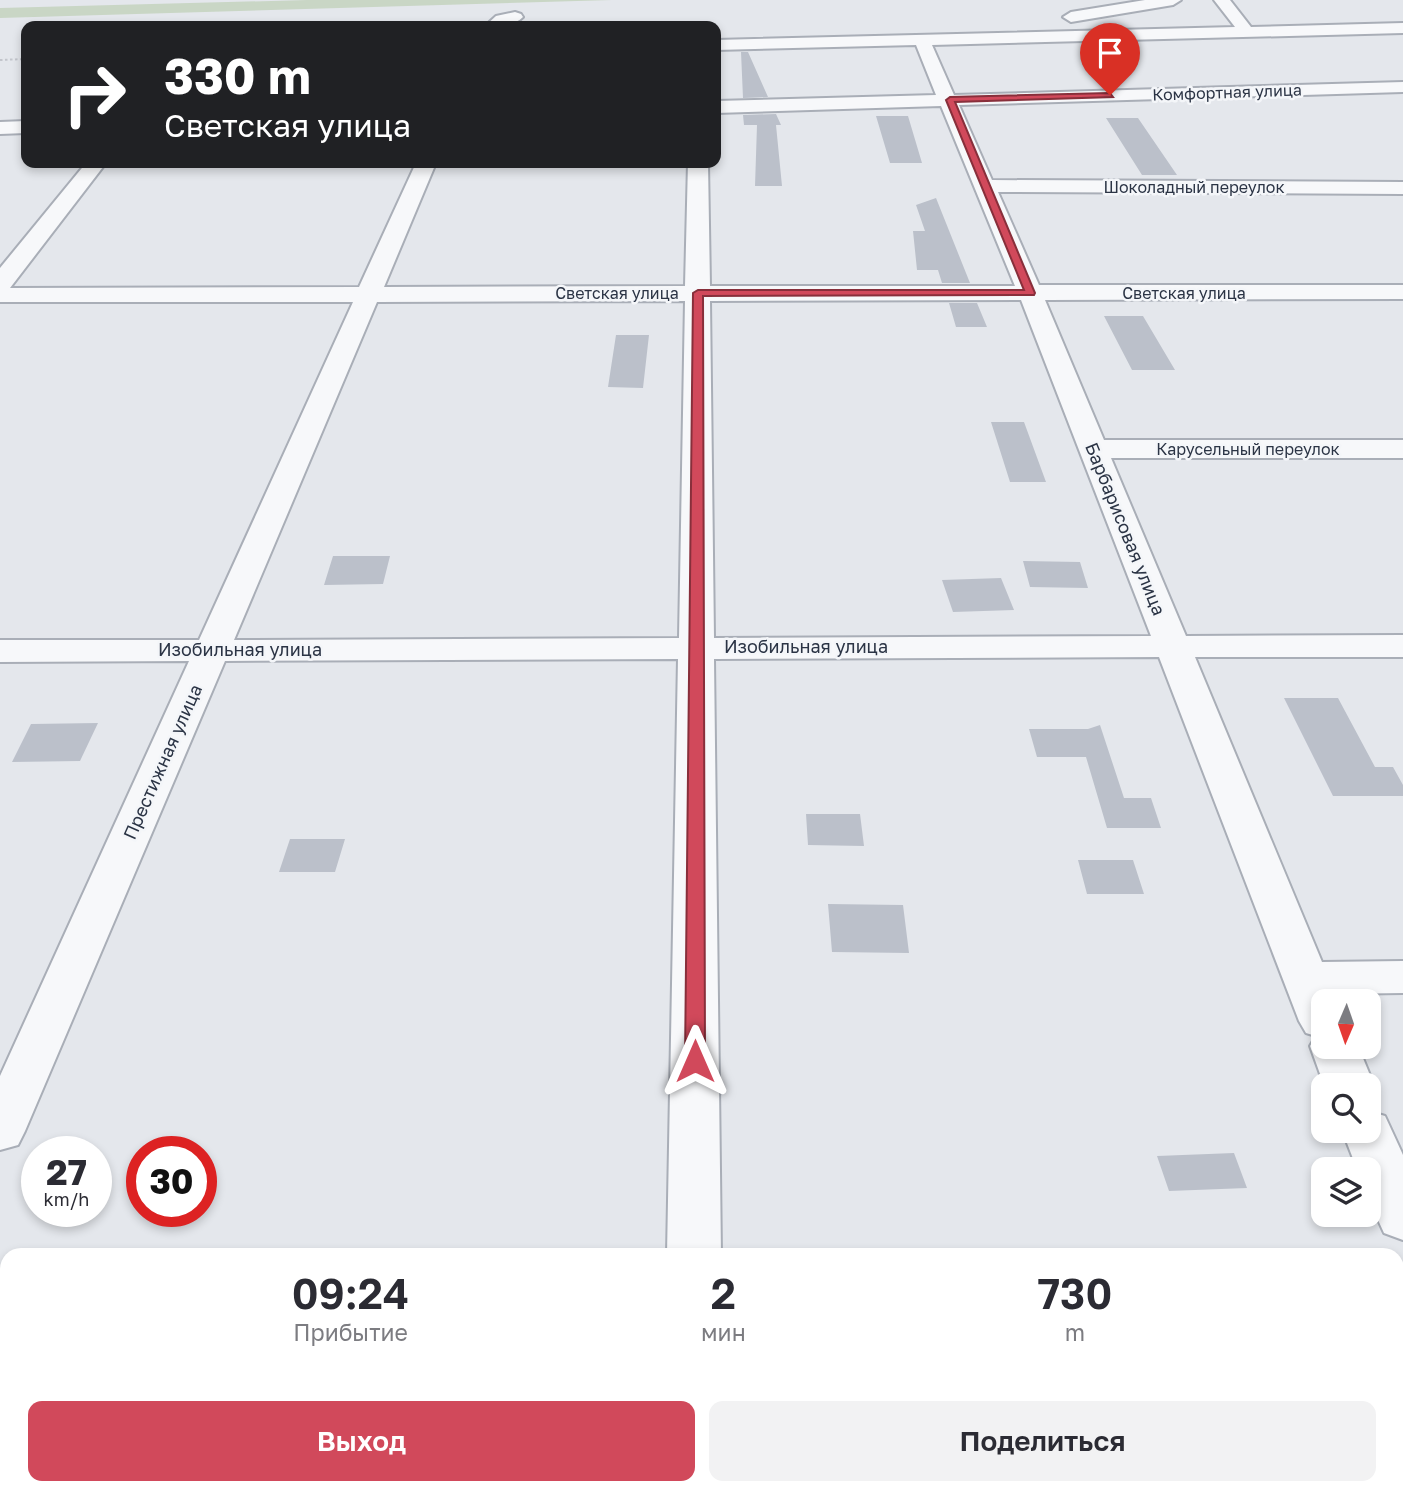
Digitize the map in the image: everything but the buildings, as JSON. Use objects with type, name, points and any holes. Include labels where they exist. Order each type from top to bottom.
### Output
[{"type":"street","points":[[926,40],[1172,0]]},
{"type":"street","points":[[1222,0],[1247,32]]},
{"type":"street","points":[[499,21],[515,17]]},
{"type":"street","points":[[721,45],[1403,28]]},
{"type":"street","name":"Барбарисовая улица","points":[[926,40],[1311,991]]},
{"type":"street","name":"Комфортная улица","points":[[721,107],[1403,87]]},
{"type":"street","points":[[0,128],[21,127]]},
{"type":"street","points":[[0,284],[92,168]]},
{"type":"street","name":"Престижная улица","points":[[0,1131],[424,168]]},
{"type":"street","points":[[694,1248],[698,168]]},
{"type":"street","name":"Шоколадный переулок","points":[[986,186],[1403,188]]},
{"type":"street","name":"Светская улица","points":[[0,295],[1403,292]]},
{"type":"street","name":"Карусельный переулок","points":[[1093,449],[1403,449]]},
{"type":"street","name":"Изобильная улица","points":[[0,651],[1403,646]]},
{"type":"street","points":[[1306,978],[1403,977]]},
{"type":"street","points":[[1372,1143],[1403,1218]]},
{"type":"path","points":[[0,60],[21,59]]},
{"type":"green space","points":[[307,0],[612,0],[0,18],[0,8]]},
{"type":"route","points":[[695,1061],[698,293],[1030,293],[950,100],[1110,95]]}]
